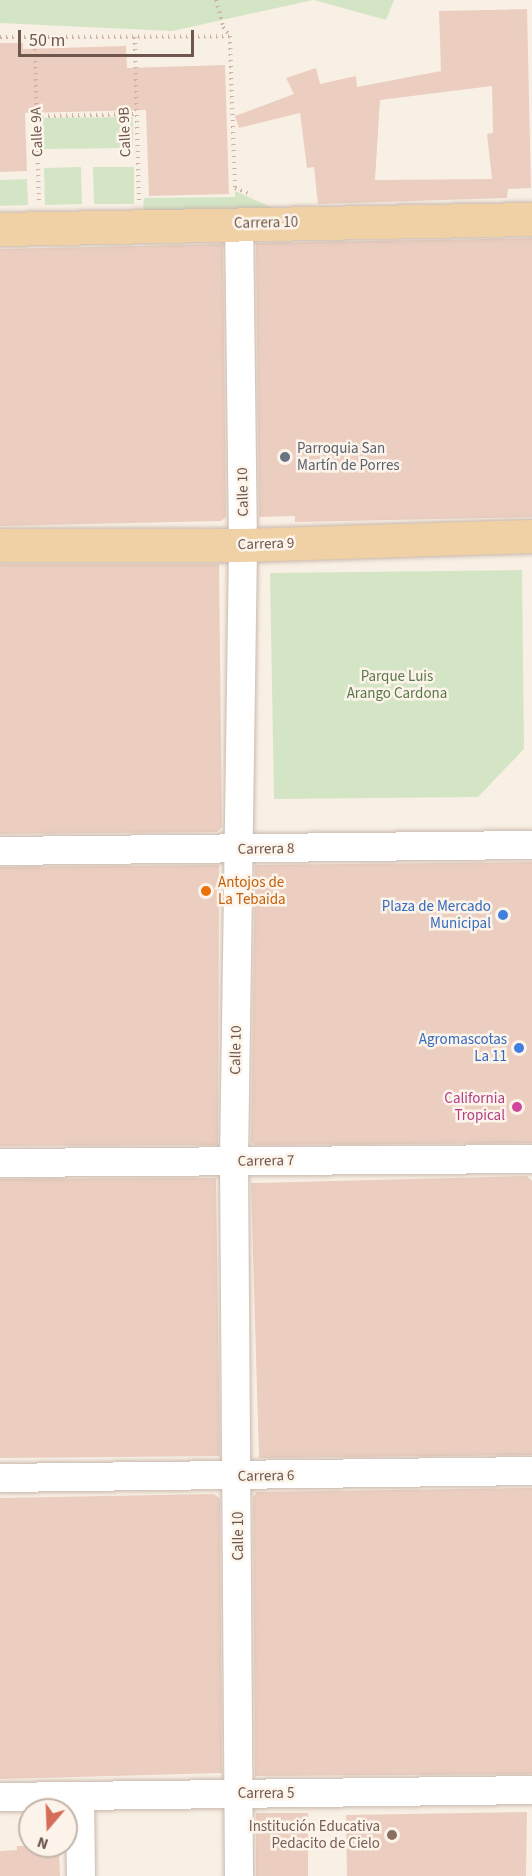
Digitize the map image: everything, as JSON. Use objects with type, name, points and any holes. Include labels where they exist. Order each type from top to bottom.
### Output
[{"type":"main road","name":"Carrera 10","points":[[0,229],[532,219]]},
{"type":"main road","name":"Carrera 9","points":[[0,545],[243,545],[532,536]]},
{"type":"street","name":"Calle 10","points":[[238,1876],[241,1794],[234,1162],[243,545],[239,223]]},
{"type":"street","name":"Carrera 8","points":[[0,851],[532,845]]},
{"type":"street","name":"Carrera 7","points":[[0,1163],[532,1159]]},
{"type":"street","name":"Carrera 6","points":[[0,1479],[532,1471]]},
{"type":"street","name":"Carrera 5","points":[[0,1797],[532,1790]]},
{"type":"street","points":[[80,1796],[81,1876]]},
{"type":"path","points":[[216,0],[223,27],[230,36],[235,188],[276,206],[278,223]]},
{"type":"path","points":[[0,37],[230,36]]},
{"type":"path","name":"Calle 9A","points":[[35,37],[40,228]]},
{"type":"path","name":"Calle 9B","points":[[135,38],[140,225]]},
{"type":"path","points":[[36,116],[136,114]]},
{"type":"green space","points":[[0,0],[313,0],[172,31],[0,23]]},
{"type":"green space","points":[[314,0],[394,0],[386,20]]},
{"type":"green space","points":[[133,117],[133,148],[44,149],[43,118]]},
{"type":"green space","points":[[81,167],[82,204],[45,205],[44,168]]},
{"type":"green space","points":[[93,167],[134,167],[134,204],[94,204]]},
{"type":"green space","points":[[27,179],[28,205],[0,206],[0,180]]},
{"type":"green space","points":[[235,191],[275,209],[145,213],[143,206],[144,198],[235,197]]},
{"type":"green space","name":"Parque Luis Arango Cardona","points":[[522,570],[524,749],[478,797],[274,799],[270,573]]},
{"type":"building","points":[[527,9],[531,188],[508,189],[507,198],[318,204],[314,167],[307,168],[300,113],[239,128],[235,116],[294,94],[286,78],[316,68],[320,84],[356,76],[357,87],[441,71],[439,11]],"holes":[[[492,86],[493,133],[487,134],[492,179],[375,180],[380,100]]]},
{"type":"building","points":[[0,43],[23,43],[23,49],[126,46],[127,68],[225,65],[229,194],[149,196],[146,110],[25,113],[27,171],[0,172]]},
{"type":"building","points":[[532,238],[532,517],[295,522],[295,516],[259,517],[256,243]]},
{"type":"building","points":[[223,244],[226,517],[221,521],[0,526],[0,249]]},
{"type":"building","points":[[0,564],[219,564],[222,827],[217,832],[0,834]]},
{"type":"building","points":[[532,862],[532,1143],[254,1145],[251,1142],[255,865]]},
{"type":"building","points":[[219,865],[218,1145],[0,1146],[0,867]]},
{"type":"building","points":[[527,1176],[532,1181],[532,1455],[259,1458],[251,1183]]},
{"type":"building","points":[[216,1178],[220,1456],[0,1458],[0,1179]]},
{"type":"building","points":[[532,1488],[532,1774],[255,1776],[253,1497],[257,1492]]},
{"type":"building","points":[[214,1494],[220,1499],[222,1773],[0,1779],[0,1498]]},
{"type":"building","name":"Institución Educativa Pedacito de Cielo","points":[[527,1812],[526,1876],[347,1876],[346,1815]]},
{"type":"building","points":[[256,1813],[308,1813],[308,1876],[256,1876]]},
{"type":"building","points":[[18,1846],[18,1858],[59,1858],[60,1876],[0,1876],[0,1851],[17,1850]]},
{"type":"place","name":"Parroquia San Martín de Porres","points":[[285,457]]},
{"type":"place","name":"Antojos de La Tebaida","points":[[206,891]]},
{"type":"place","name":"Plaza de Mercado Municipal","points":[[503,915]]},
{"type":"place","name":"Agromascotas La 11","points":[[519,1048]]},
{"type":"place","name":"California Tropical","points":[[517,1107]]},
{"type":"place","name":"Institución Educativa Pedacito de Cielo","points":[[392,1835]]}]
